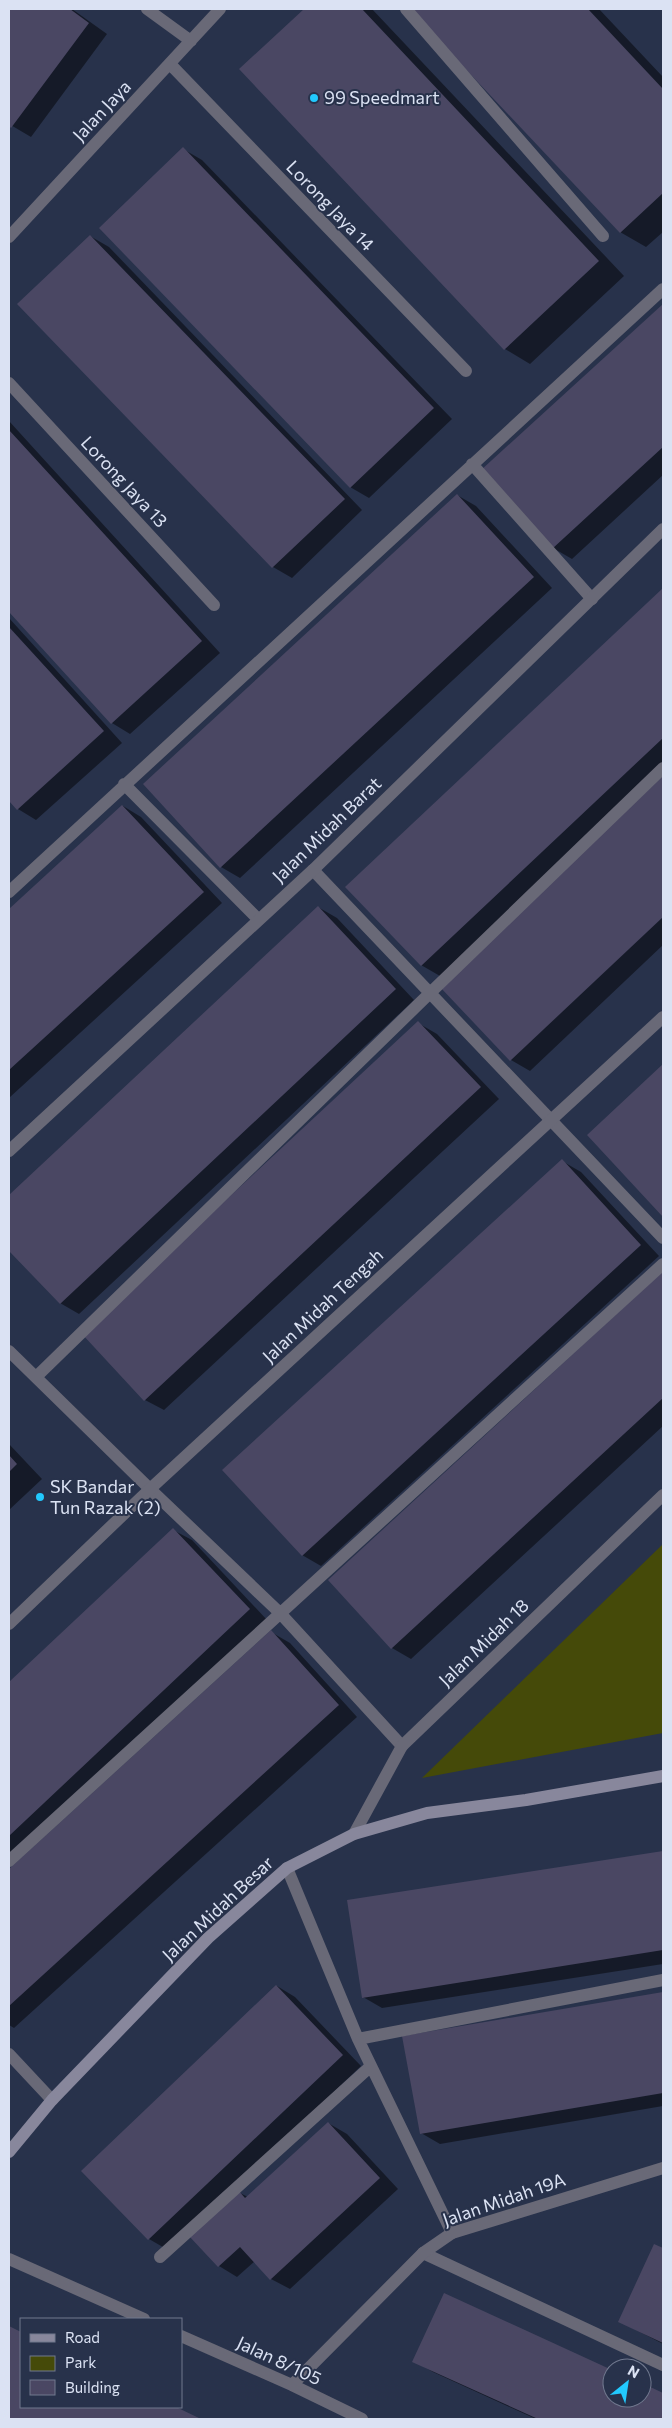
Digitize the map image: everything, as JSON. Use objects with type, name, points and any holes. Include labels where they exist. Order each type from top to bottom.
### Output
[{"type":"street","points":[[147,9],[191,41]]},
{"type":"street","name":"Jalan Jaya","points":[[9,237],[220,9]]},
{"type":"street","points":[[406,9],[603,236]]},
{"type":"street","name":"Lorong Jaya 14","points":[[170,64],[466,371]]},
{"type":"street","points":[[9,892],[663,289]]},
{"type":"street","name":"Lorong Jaya 13","points":[[9,383],[214,605]]},
{"type":"street","points":[[472,464],[592,599]]},
{"type":"street","name":"Jalan Midah Barat","points":[[9,1151],[312,870],[663,529]]},
{"type":"street","points":[[36,1377],[663,768]]},
{"type":"street","points":[[124,784],[258,920]]},
{"type":"street","points":[[312,870],[663,1238]]},
{"type":"street","name":"Jalan Midah Tengah","points":[[9,1624],[150,1489],[663,1018]]},
{"type":"street","points":[[9,1861],[663,1264]]},
{"type":"street","points":[[9,1351],[150,1489],[280,1612],[402,1746]]},
{"type":"street","name":"Jalan Midah 18","points":[[354,1834],[402,1746],[663,1495]]},
{"type":"street","name":"Jalan Midah Besar","points":[[9,2152],[52,2100],[208,1938],[287,1868],[354,1834],[427,1813],[526,1800],[663,1776]]},
{"type":"street","points":[[287,1868],[358,2038],[452,2233]]},
{"type":"street","points":[[358,2038],[663,1980]]},
{"type":"street","points":[[9,2054],[52,2100]]},
{"type":"street","points":[[160,2257],[371,2066]]},
{"type":"street","name":"Jalan Midah 19A","points":[[292,2385],[424,2253],[452,2233],[662,2168]]},
{"type":"street","points":[[424,2253],[663,2365]]},
{"type":"street","points":[[9,2260],[142,2318]]},
{"type":"street","name":"Jalan 8/105","points":[[182,2336],[292,2385],[362,2419]]},
{"type":"green space","points":[[663,1544],[663,1733],[422,1778]]},
{"type":"building","points":[[9,9],[70,9],[89,23],[11,128],[9,126]]},
{"type":"building","points":[[304,9],[362,9],[599,261],[504,350],[239,69]]},
{"type":"building","points":[[409,9],[588,9],[663,89],[663,193],[620,233]]},
{"type":"building","points":[[183,147],[434,408],[350,488],[99,228]]},
{"type":"building","points":[[90,235],[345,499],[272,568],[17,304]]},
{"type":"building","points":[[663,304],[663,447],[552,549],[480,471]]},
{"type":"building","points":[[9,430],[202,641],[111,724],[9,612]]},
{"type":"building","points":[[457,494],[534,577],[220,868],[143,784]]},
{"type":"building","points":[[663,588],[663,738],[421,966],[345,887]]},
{"type":"building","points":[[9,627],[104,731],[17,810],[9,801]]},
{"type":"building","points":[[663,776],[663,917],[510,1061],[440,987]]},
{"type":"building","points":[[122,805],[204,892],[9,1070],[9,909]]},
{"type":"building","points":[[318,906],[396,989],[60,1304],[9,1251],[9,1195]]},
{"type":"building","points":[[418,1021],[481,1087],[144,1401],[82,1334]]},
{"type":"building","points":[[663,1064],[663,1217],[587,1135]]},
{"type":"building","points":[[562,1159],[641,1245],[302,1556],[222,1470]]},
{"type":"building","points":[[663,1271],[663,1398],[391,1649],[328,1580]]},
{"type":"building","points":[[9,1455],[17,1464],[9,1472]]},
{"type":"building","points":[[173,1528],[250,1609],[9,1836],[9,1682]]},
{"type":"building","points":[[271,1630],[339,1705],[9,2006],[9,1869]]},
{"type":"building","points":[[663,1851],[663,1950],[362,1998],[347,1900]]},
{"type":"building","points":[[276,1985],[343,2055],[148,2240],[81,2171]]},
{"type":"building","points":[[663,1992],[663,2093],[420,2134],[402,2036]]},
{"type":"building","points":[[328,2122],[380,2178],[270,2280],[240,2247],[218,2267],[189,2236],[238,2190],[245,2198]]},
{"type":"building","points":[[654,2244],[663,2248],[663,2343],[618,2322]]},
{"type":"building","points":[[444,2293],[602,2365],[602,2408],[652,2408],[652,2388],[663,2393],[663,2419],[538,2419],[412,2362]]},
{"type":"building","points":[[9,2326],[20,2332],[20,2408],[178,2408],[201,2419],[9,2419]]},
{"type":"place","name":"99 Speedmart","points":[[314,98]]},
{"type":"place","name":"SK Bandar Tun Razak (2)","points":[[40,1497]]}]
